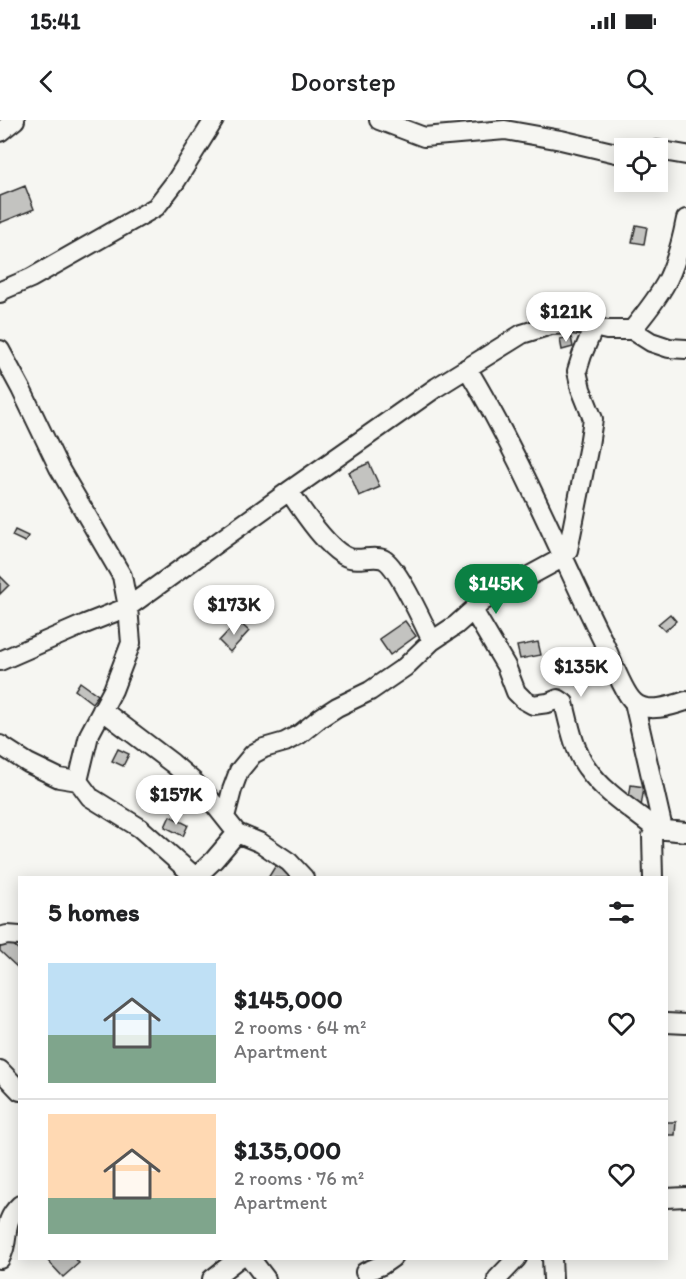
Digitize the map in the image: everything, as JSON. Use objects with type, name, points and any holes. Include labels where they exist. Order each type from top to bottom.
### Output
[{"type":"street","points":[[0,132],[15,120]]},
{"type":"street","points":[[0,293],[31,278],[156,207],[176,181],[214,120]]},
{"type":"street","points":[[379,120],[424,137],[505,130],[614,153]]},
{"type":"street","points":[[668,152],[686,155]]},
{"type":"street","points":[[632,330],[649,309],[668,278],[680,249],[686,219]]},
{"type":"street","points":[[0,661],[128,607],[437,387],[522,334],[551,325],[572,324],[607,330],[632,330],[651,342],[669,348],[686,350]]},
{"type":"street","points":[[225,817],[239,771],[253,754],[300,734],[337,707],[370,691],[405,667],[432,641],[456,625],[483,601],[564,557],[568,550],[593,419],[581,389],[577,371],[594,327]]},
{"type":"street","points":[[0,350],[59,468],[122,576],[128,607],[131,643],[113,690],[89,735],[78,781]]},
{"type":"street","points":[[467,368],[486,399],[564,557],[623,686],[633,702],[659,829]]},
{"type":"street","points":[[289,491],[314,527],[334,548],[351,558],[382,559],[394,569],[432,641]]},
{"type":"street","points":[[473,610],[506,666],[516,692],[533,705],[558,699],[564,703],[578,753],[585,767],[596,779],[620,802],[659,829],[686,832]]},
{"type":"street","points":[[633,702],[645,708],[661,708],[686,701]]},
{"type":"street","points":[[102,710],[193,782],[237,832],[261,843],[289,861],[302,876]]},
{"type":"street","points":[[0,745],[28,763],[59,778],[78,781],[90,797],[141,828],[193,876]]},
{"type":"street","points":[[653,876],[652,836],[659,829]]},
{"type":"street","points":[[196,876],[214,860],[237,832]]},
{"type":"street","points":[[0,937],[18,936]]},
{"type":"street","points":[[668,1023],[686,1024]]},
{"type":"street","points":[[0,1070],[18,1089]]},
{"type":"street","points":[[668,1198],[686,1197]]},
{"type":"street","points":[[0,1259],[5,1246],[4,1226],[9,1212],[18,1206]]},
{"type":"street","points":[[212,1279],[236,1260]]},
{"type":"street","points":[[252,1260],[266,1279]]},
{"type":"street","points":[[364,1270],[382,1265],[389,1260]]},
{"type":"street","points":[[497,1279],[515,1260]]},
{"type":"street","points":[[552,1260],[553,1279]]},
{"type":"building","points":[[25,186],[34,209],[0,223],[0,196]]},
{"type":"building","points":[[636,225],[647,227],[644,244],[632,242]]},
{"type":"building","points":[[571,337],[573,347],[562,350],[560,339]]},
{"type":"building","points":[[369,463],[380,487],[359,496],[349,472]]},
{"type":"building","points":[[15,530],[28,536],[25,542],[12,536]]},
{"type":"building","points":[[0,576],[9,585],[0,594]]},
{"type":"building","points":[[670,614],[676,621],[665,631],[658,624]]},
{"type":"building","points":[[238,621],[249,631],[230,652],[219,641]]},
{"type":"building","points":[[405,621],[416,636],[390,655],[379,639]]},
{"type":"building","points":[[538,642],[541,655],[520,659],[517,646]]},
{"type":"building","points":[[80,682],[98,695],[92,703],[75,690]]},
{"type":"building","points":[[118,749],[129,754],[123,766],[112,761]]},
{"type":"building","points":[[631,785],[644,787],[641,807],[628,805]]},
{"type":"building","points":[[170,816],[188,825],[183,836],[165,827]]},
{"type":"building","points":[[276,865],[291,876],[269,876]]},
{"type":"building","points":[[7,939],[18,949],[18,968],[0,951],[0,945]]},
{"type":"building","points":[[668,1122],[676,1122],[675,1135],[668,1135]]},
{"type":"building","points":[[77,1260],[79,1263],[63,1277],[48,1261]]}]
